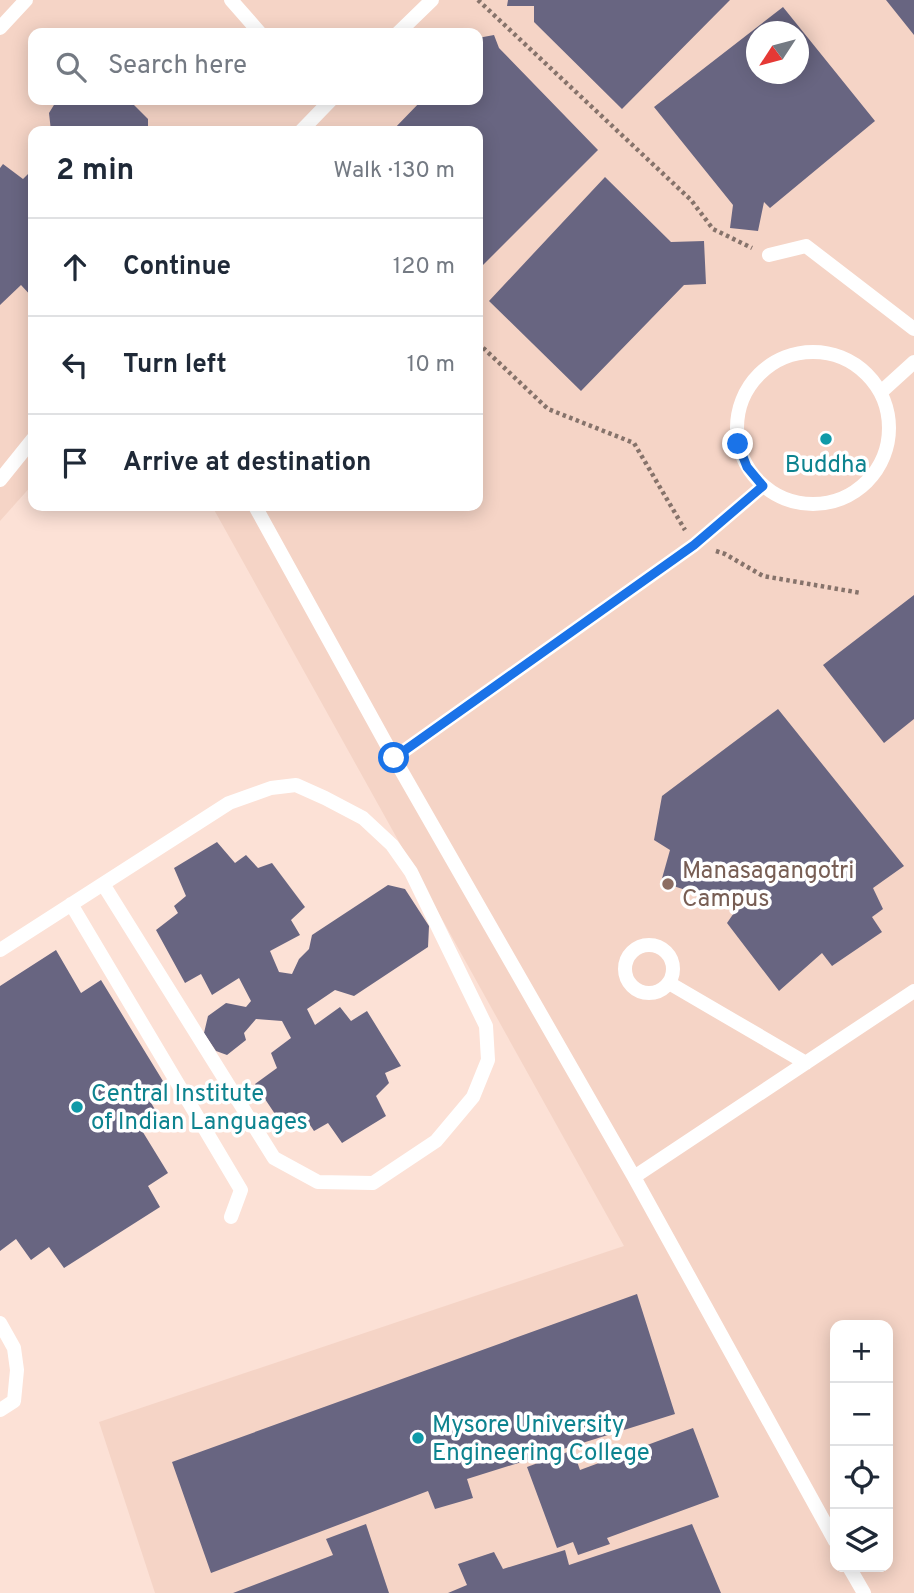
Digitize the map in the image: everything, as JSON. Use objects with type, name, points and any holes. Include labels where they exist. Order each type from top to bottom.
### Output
[{"type":"lane","points":[[0,28],[26,0]]},
{"type":"lane","points":[[231,0],[256,28]]},
{"type":"lane","points":[[403,28],[432,0]]},
{"type":"lane","points":[[305,126],[322,105]]},
{"type":"lane","points":[[769,255],[806,246],[914,329]]},
{"type":"lane","points":[[798,352],[822,352],[846,358],[866,372],[881,392],[888,412],[890,433],[886,454],[876,473],[861,488],[843,499],[822,504],[801,504],[781,497],[763,486],[747,467],[738,444],[737,419],[743,396],[756,375],[775,361],[798,352]]},
{"type":"lane","points":[[881,392],[914,362]]},
{"type":"lane","points":[[0,480],[28,445]]},
{"type":"lane","points":[[394,758],[694,545],[763,486]]},
{"type":"lane","points":[[258,511],[394,758],[634,1177],[830,1532]]},
{"type":"lane","points":[[0,950],[229,803],[271,788],[296,785],[363,818],[392,845],[411,872],[486,1026],[488,1059],[473,1097],[436,1141],[373,1183],[318,1182],[274,1158],[103,884]]},
{"type":"lane","points":[[71,904],[241,1190],[231,1217]]},
{"type":"lane","points":[[669,983],[806,1063]]},
{"type":"lane","points":[[634,1177],[914,992]]},
{"type":"lane","points":[[0,1323],[15,1348],[18,1370],[13,1401],[0,1410]]},
{"type":"lane","points":[[852,1572],[864,1593]]},
{"type":"path","points":[[478,0],[691,200],[713,229],[769,255]]},
{"type":"path","points":[[483,348],[548,409],[634,443],[694,545],[725,554],[762,576],[861,593]]},
{"type":"shaded area","name":"Manasagangotri Campus","points":[[0,0],[914,0],[914,1593],[155,1593],[99,1422],[624,1246],[215,511],[483,511],[483,126],[28,126],[28,490],[0,521]]},
{"type":"building","points":[[508,0],[730,0],[622,109],[534,22],[534,6],[507,6]]},
{"type":"building","points":[[886,0],[914,0],[914,35]]},
{"type":"building","points":[[783,7],[794,21],[765,21]]},
{"type":"building","points":[[494,35],[499,48],[598,150],[483,265],[483,126],[397,126],[417,105],[483,105],[483,37]]},
{"type":"building","points":[[746,36],[746,84],[809,84],[809,39],[875,121],[770,208],[764,202],[758,231],[730,228],[733,205],[654,107]]},
{"type":"building","points":[[54,105],[134,105],[148,119],[148,126],[50,126],[49,113]]},
{"type":"building","points":[[3,164],[23,179],[28,174],[28,293],[21,285],[0,305],[0,168]]},
{"type":"building","points":[[605,177],[671,242],[704,241],[706,284],[684,285],[581,391],[489,301]]},
{"type":"building","points":[[914,595],[914,719],[884,743],[823,665]]},
{"type":"building","points":[[778,709],[904,866],[873,888],[883,909],[872,917],[882,932],[832,966],[822,953],[779,991],[727,923],[738,907],[661,882],[670,850],[654,840],[662,796]]},
{"type":"building","points":[[217,842],[235,863],[246,855],[258,868],[272,863],[305,907],[291,920],[300,935],[270,951],[279,972],[292,974],[299,959],[309,949],[312,935],[388,885],[405,889],[429,926],[428,947],[354,996],[335,990],[307,1009],[315,1025],[340,1007],[351,1021],[367,1011],[401,1066],[385,1073],[389,1083],[376,1096],[386,1116],[342,1143],[328,1123],[314,1131],[302,1113],[283,1126],[255,1084],[277,1068],[271,1053],[291,1038],[282,1021],[256,1019],[244,1033],[246,1040],[227,1055],[216,1051],[204,1033],[208,1016],[226,1003],[246,1007],[251,1001],[239,978],[212,995],[201,974],[185,983],[156,930],[178,913],[174,906],[186,896],[174,868]]},
{"type":"building","name":"Central Institute of Indian Languages","points":[[56,950],[81,993],[101,980],[166,1086],[147,1096],[160,1118],[141,1129],[168,1173],[148,1186],[160,1207],[64,1268],[49,1247],[31,1260],[16,1239],[0,1251],[0,986]]},
{"type":"building","name":"Mysore University Engineering College","points":[[637,1294],[675,1414],[467,1479],[473,1498],[435,1509],[428,1491],[211,1573],[172,1462]]},
{"type":"building","name":"Mysore University Engineering College","points":[[693,1428],[719,1497],[607,1538],[610,1544],[578,1555],[573,1542],[557,1548],[527,1467],[573,1450],[580,1470]]},
{"type":"building","points":[[366,1524],[389,1593],[233,1593],[333,1555],[326,1539]]},
{"type":"building","name":"Mysore University Engineering College","points":[[692,1524],[721,1593],[448,1593],[467,1585],[458,1564],[494,1552],[503,1569],[565,1550],[569,1565]]},
{"type":"place","name":"Buddha","points":[[826,439]]},
{"type":"place","name":"Manasagangotri Campus","points":[[668,884]]},
{"type":"place","name":"Central Institute of Indian Languages","points":[[77,1107]]},
{"type":"place","name":"Mysore University Engineering College","points":[[418,1438]]},
{"type":"route","points":[[394,758],[694,545],[763,486],[747,467],[738,444]]}]
